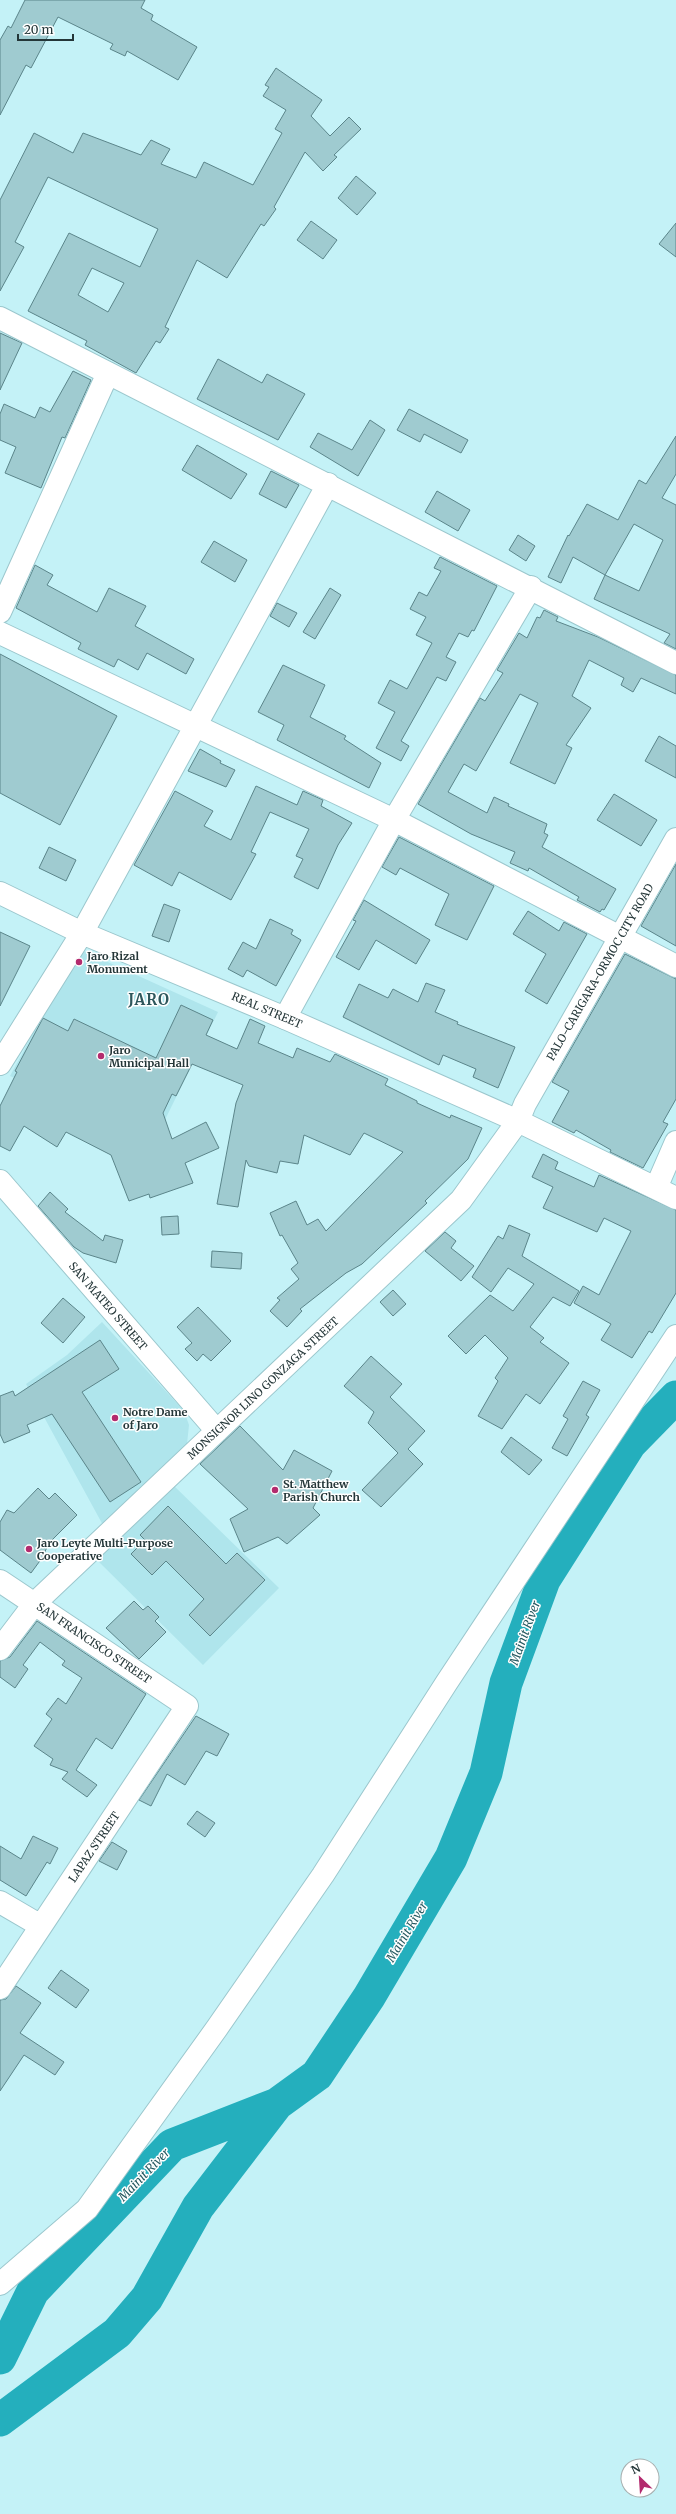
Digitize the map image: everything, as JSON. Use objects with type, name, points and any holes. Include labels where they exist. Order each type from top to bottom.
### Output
[{"type":"street","points":[[0,318],[531,587],[676,663]]},
{"type":"street","points":[[0,612],[108,373]]},
{"type":"street","points":[[0,1064],[82,933],[197,726],[328,484]]},
{"type":"street","points":[[285,1018],[394,820],[531,587]]},
{"type":"street","points":[[0,633],[394,820],[621,936],[676,966]]},
{"type":"street","name":"PALO-CARIGARA-ORMOC CITY ROAD","points":[[521,1112],[676,839]]},
{"type":"street","name":"REAL STREET","points":[[0,893],[82,933],[285,1018],[521,1112],[676,1198]]},
{"type":"street","name":"MONSIGNOR LINO GONZAGA STREET","points":[[0,1649],[35,1603],[461,1200],[521,1112]]},
{"type":"street","points":[[656,1188],[676,1142]]},
{"type":"street","name":"SAN MATEO STREET","points":[[0,1181],[217,1431]]},
{"type":"street","points":[[0,2284],[86,2209],[212,2034],[323,1875],[447,1682],[676,1336]]},
{"type":"street","name":"SAN FRANCISCO STREET","points":[[0,1581],[187,1706]]},
{"type":"street","name":"LAPAZ STREET","points":[[0,1988],[187,1706]]},
{"type":"street","points":[[0,1902],[41,1926]]},
{"type":"shaded area","points":[[79,949],[218,1012],[156,1138],[10,1076]]},
{"type":"shaded area","name":"Notre Dame of Jaro","points":[[102,1322],[184,1411],[189,1425],[187,1444],[104,1527],[26,1384],[67,1355]]},
{"type":"shaded area","points":[[172,1484],[279,1588],[203,1665],[97,1560]]},
{"type":"building","points":[[25,0],[145,0],[141,8],[153,15],[151,20],[197,47],[178,80],[127,51],[125,56],[110,49],[113,44],[58,17],[31,68],[26,65],[0,115],[0,40],[8,26],[11,28]]},
{"type":"building","points":[[276,68],[322,100],[311,116],[330,136],[349,117],[361,129],[334,155],[337,157],[323,171],[305,152],[274,207],[276,209],[264,226],[261,224],[227,278],[197,260],[165,327],[169,329],[160,343],[156,341],[136,373],[85,345],[87,341],[28,311],[69,233],[140,267],[158,229],[48,177],[15,242],[24,247],[0,291],[0,200],[34,133],[73,153],[83,133],[141,155],[151,140],[170,149],[161,164],[196,178],[204,162],[253,185],[282,133],[275,129],[286,110],[263,96],[269,87],[265,85]],"holes":[[[92,268],[124,283],[108,312],[78,295]]]},
{"type":"building","points":[[356,176],[376,193],[357,215],[338,198]]},
{"type":"building","points":[[311,221],[337,240],[323,259],[297,240]]},
{"type":"building","points":[[676,223],[676,257],[659,244]]},
{"type":"building","points":[[0,333],[22,343],[0,390]]},
{"type":"building","points":[[218,359],[262,383],[267,374],[305,394],[278,440],[197,399]]},
{"type":"building","points":[[73,371],[91,380],[65,438],[62,437],[41,488],[5,473],[16,447],[0,440],[0,414],[4,404],[35,418],[40,407],[50,412]]},
{"type":"building","points":[[409,409],[468,440],[461,453],[424,434],[420,442],[397,430]]},
{"type":"building","points":[[370,420],[385,430],[358,476],[310,447],[318,433],[352,450]]},
{"type":"building","points":[[676,436],[676,474],[662,498],[676,505],[676,649],[664,643],[670,634],[594,599],[605,575],[573,557],[561,583],[548,577],[568,535],[569,536],[587,504],[618,520],[639,480],[646,484]],"holes":[[[634,524],[663,540],[639,591],[605,575]]]},
{"type":"building","points":[[197,445],[247,474],[231,499],[182,470]]},
{"type":"building","points":[[271,471],[299,485],[286,508],[259,494]]},
{"type":"building","points":[[437,491],[470,510],[458,531],[425,512]]},
{"type":"building","points":[[518,535],[535,546],[526,561],[509,550]]},
{"type":"building","points":[[214,541],[247,560],[235,582],[201,562]]},
{"type":"building","points":[[440,557],[497,586],[474,631],[472,630],[468,637],[459,633],[446,657],[456,662],[446,681],[437,677],[401,741],[409,746],[401,761],[376,748],[395,712],[378,703],[390,680],[407,689],[432,643],[416,635],[426,617],[410,609],[419,592],[427,596],[441,571],[434,568]]},
{"type":"building","points":[[35,565],[53,575],[47,585],[97,612],[109,588],[146,606],[135,626],[194,659],[186,674],[147,653],[138,670],[118,659],[114,667],[78,649],[81,643],[16,608]]},
{"type":"building","points":[[330,588],[341,595],[315,639],[303,632]]},
{"type":"building","points":[[277,603],[297,613],[289,627],[270,616]]},
{"type":"building","points":[[544,610],[558,617],[556,621],[598,637],[676,675],[676,694],[641,678],[633,692],[621,685],[624,678],[589,660],[572,696],[591,708],[566,745],[572,748],[555,784],[510,763],[538,703],[520,694],[476,771],[464,764],[448,792],[487,813],[494,797],[509,804],[508,806],[547,824],[544,833],[548,835],[542,847],[616,889],[604,910],[602,909],[600,912],[577,900],[579,897],[529,868],[528,871],[510,863],[515,852],[471,834],[418,804],[480,698],[485,701],[503,673],[497,670],[519,633],[527,638],[537,617],[540,618]]},
{"type":"building","points":[[0,654],[117,716],[60,825],[0,793]]},
{"type":"building","points":[[283,665],[325,685],[310,717],[346,736],[344,739],[381,763],[369,788],[277,740],[284,725],[258,712]]},
{"type":"building","points":[[659,736],[676,746],[676,778],[645,761]]},
{"type":"building","points":[[200,749],[221,761],[220,763],[235,770],[226,787],[188,771]]},
{"type":"building","points":[[256,786],[297,805],[303,791],[323,800],[321,806],[352,823],[338,845],[318,889],[294,877],[303,859],[296,856],[309,829],[270,812],[251,852],[256,854],[231,900],[179,872],[172,886],[134,865],[175,791],[213,811],[204,826],[231,840]]},
{"type":"building","points":[[614,794],[657,820],[641,846],[597,820]]},
{"type":"building","points":[[399,837],[494,886],[467,940],[435,925],[449,894],[400,868],[396,875],[382,867]]},
{"type":"building","points":[[49,847],[76,860],[66,881],[39,868]]},
{"type":"building","points":[[676,864],[676,946],[641,926]]},
{"type":"building","points":[[364,900],[430,940],[416,964],[376,940],[359,970],[336,957],[356,921],[353,920]]},
{"type":"building","points":[[164,904],[180,910],[169,942],[152,936]]},
{"type":"building","points":[[528,911],[559,931],[564,922],[587,934],[547,1004],[525,991],[546,954],[513,934]]},
{"type":"building","points":[[270,919],[293,930],[291,934],[301,940],[276,986],[247,970],[243,977],[228,969],[243,942],[256,949]]},
{"type":"building","points":[[0,932],[30,946],[0,1006]]},
{"type":"building","points":[[625,954],[676,979],[676,1099],[663,1122],[668,1124],[643,1168],[610,1152],[611,1150],[576,1130],[574,1133],[552,1122],[569,1091],[552,1082]]},
{"type":"building","points":[[426,983],[445,990],[435,1012],[458,1022],[457,1024],[515,1047],[498,1088],[473,1077],[476,1069],[443,1055],[439,1065],[343,1017],[359,984],[388,998],[393,989],[418,1002]]},
{"type":"building","points":[[181,1005],[213,1020],[206,1035],[237,1049],[250,1019],[265,1026],[258,1043],[293,1058],[297,1048],[330,1062],[335,1054],[388,1079],[385,1085],[417,1101],[417,1103],[450,1118],[451,1115],[482,1128],[468,1159],[425,1201],[427,1203],[362,1264],[346,1273],[300,1309],[302,1311],[287,1327],[270,1311],[280,1300],[277,1298],[299,1279],[291,1269],[298,1263],[282,1235],[280,1236],[270,1213],[296,1201],[307,1225],[318,1219],[326,1231],[403,1152],[364,1133],[350,1155],[304,1135],[298,1164],[280,1161],[277,1173],[249,1166],[246,1160],[238,1207],[217,1204],[236,1103],[243,1085],[192,1064],[176,1096],[172,1094],[163,1113],[172,1139],[206,1122],[219,1148],[185,1163],[193,1183],[150,1198],[149,1194],[129,1201],[111,1155],[66,1132],[57,1147],[24,1126],[10,1151],[0,1146],[0,1106],[17,1072],[15,1071],[43,1018],[68,1031],[74,1019],[156,1058]]},
{"type":"building","points":[[543,1154],[558,1162],[555,1169],[594,1187],[599,1175],[676,1210],[676,1293],[652,1333],[649,1331],[632,1358],[601,1340],[611,1324],[574,1303],[583,1286],[599,1295],[631,1231],[604,1218],[597,1232],[543,1208],[553,1187],[532,1177]]},
{"type":"building","points":[[50,1192],[68,1209],[65,1212],[103,1241],[105,1235],[123,1240],[116,1263],[83,1253],[74,1247],[38,1206]]},
{"type":"building","points":[[178,1216],[179,1234],[162,1235],[161,1217]]},
{"type":"building","points":[[509,1225],[530,1234],[522,1256],[579,1291],[570,1306],[553,1297],[530,1327],[544,1338],[540,1342],[569,1363],[540,1404],[526,1394],[502,1429],[478,1416],[498,1381],[495,1378],[508,1358],[485,1335],[466,1354],[448,1336],[490,1295],[513,1311],[534,1284],[508,1268],[491,1292],[472,1277],[498,1236],[503,1239]]},
{"type":"building","points":[[445,1232],[456,1241],[451,1248],[474,1266],[461,1281],[425,1251]]},
{"type":"building","points":[[212,1251],[242,1253],[241,1269],[211,1267]]},
{"type":"building","points":[[393,1290],[406,1304],[393,1316],[380,1302]]},
{"type":"building","points":[[63,1298],[85,1317],[63,1343],[41,1323]]},
{"type":"building","points":[[198,1307],[231,1341],[211,1361],[203,1354],[197,1361],[185,1349],[192,1343],[177,1327]]},
{"type":"building","points":[[100,1340],[119,1369],[82,1392],[141,1482],[110,1502],[52,1414],[27,1425],[30,1432],[4,1443],[0,1434],[0,1396],[13,1391],[15,1396]]},
{"type":"building","points":[[371,1356],[402,1384],[390,1397],[425,1431],[408,1449],[423,1464],[381,1507],[362,1490],[398,1453],[368,1423],[374,1412],[344,1386]]},
{"type":"building","points":[[583,1381],[600,1390],[586,1415],[589,1417],[567,1456],[552,1448],[568,1419],[563,1416]]},
{"type":"building","name":"St. Matthew Parish Church","points":[[240,1426],[283,1470],[294,1450],[332,1471],[313,1508],[320,1515],[287,1544],[278,1537],[244,1552],[230,1519],[248,1509],[200,1464]]},
{"type":"building","points":[[511,1437],[542,1460],[529,1475],[501,1452]]},
{"type":"building","points":[[38,1488],[49,1499],[55,1493],[77,1515],[49,1543],[42,1558],[31,1573],[0,1550],[0,1522],[7,1510],[14,1513]]},
{"type":"building","points":[[168,1506],[226,1564],[237,1553],[265,1580],[210,1636],[189,1615],[204,1599],[166,1561],[152,1575],[131,1554],[145,1540],[140,1535]]},
{"type":"building","points":[[134,1601],[143,1610],[148,1606],[159,1617],[155,1621],[166,1632],[139,1659],[106,1628]]},
{"type":"building","points":[[37,1621],[146,1694],[112,1749],[96,1738],[76,1770],[97,1785],[87,1797],[62,1779],[68,1772],[50,1765],[53,1759],[34,1746],[52,1719],[46,1714],[58,1698],[66,1704],[82,1678],[62,1665],[65,1661],[40,1642],[23,1665],[28,1669],[15,1688],[0,1677],[0,1661],[10,1657]]},
{"type":"building","points":[[196,1716],[229,1734],[217,1756],[206,1751],[185,1785],[167,1774],[151,1806],[139,1800]]},
{"type":"building","points":[[197,1811],[215,1823],[205,1837],[187,1824]]},
{"type":"building","points":[[33,1836],[58,1848],[50,1864],[47,1862],[26,1896],[0,1880],[0,1846],[21,1859]]},
{"type":"building","points":[[112,1842],[127,1851],[117,1870],[99,1861]]},
{"type":"building","points":[[61,1970],[89,1990],[76,2008],[48,1988]]},
{"type":"building","points":[[16,1986],[41,2003],[20,2033],[64,2062],[55,2075],[24,2055],[0,2091],[0,2000],[6,1999]]},
{"type":"waterway","name":"Mainit River","points":[[0,2358],[33,2291],[172,2145],[277,2104],[317,2075],[369,1997],[451,1858],[486,1773],[506,1683],[544,1580],[630,1444],[676,1397]]},
{"type":"waterway","points":[[0,2420],[117,2333],[147,2298],[198,2207],[277,2104]]},
{"type":"place","name":"Jaro Rizal Monument","points":[[79,962]]},
{"type":"place","name":"Jaro Municipal Hall","points":[[101,1056]]},
{"type":"place","name":"Notre Dame of Jaro","points":[[115,1418]]},
{"type":"place","name":"St. Matthew Parish Church","points":[[275,1490]]},
{"type":"place","name":"Jaro Leyte Multi-Purpose Cooperative","points":[[29,1549]]},
{"type":"district","name":"JARO","points":[[149,1000]]}]
